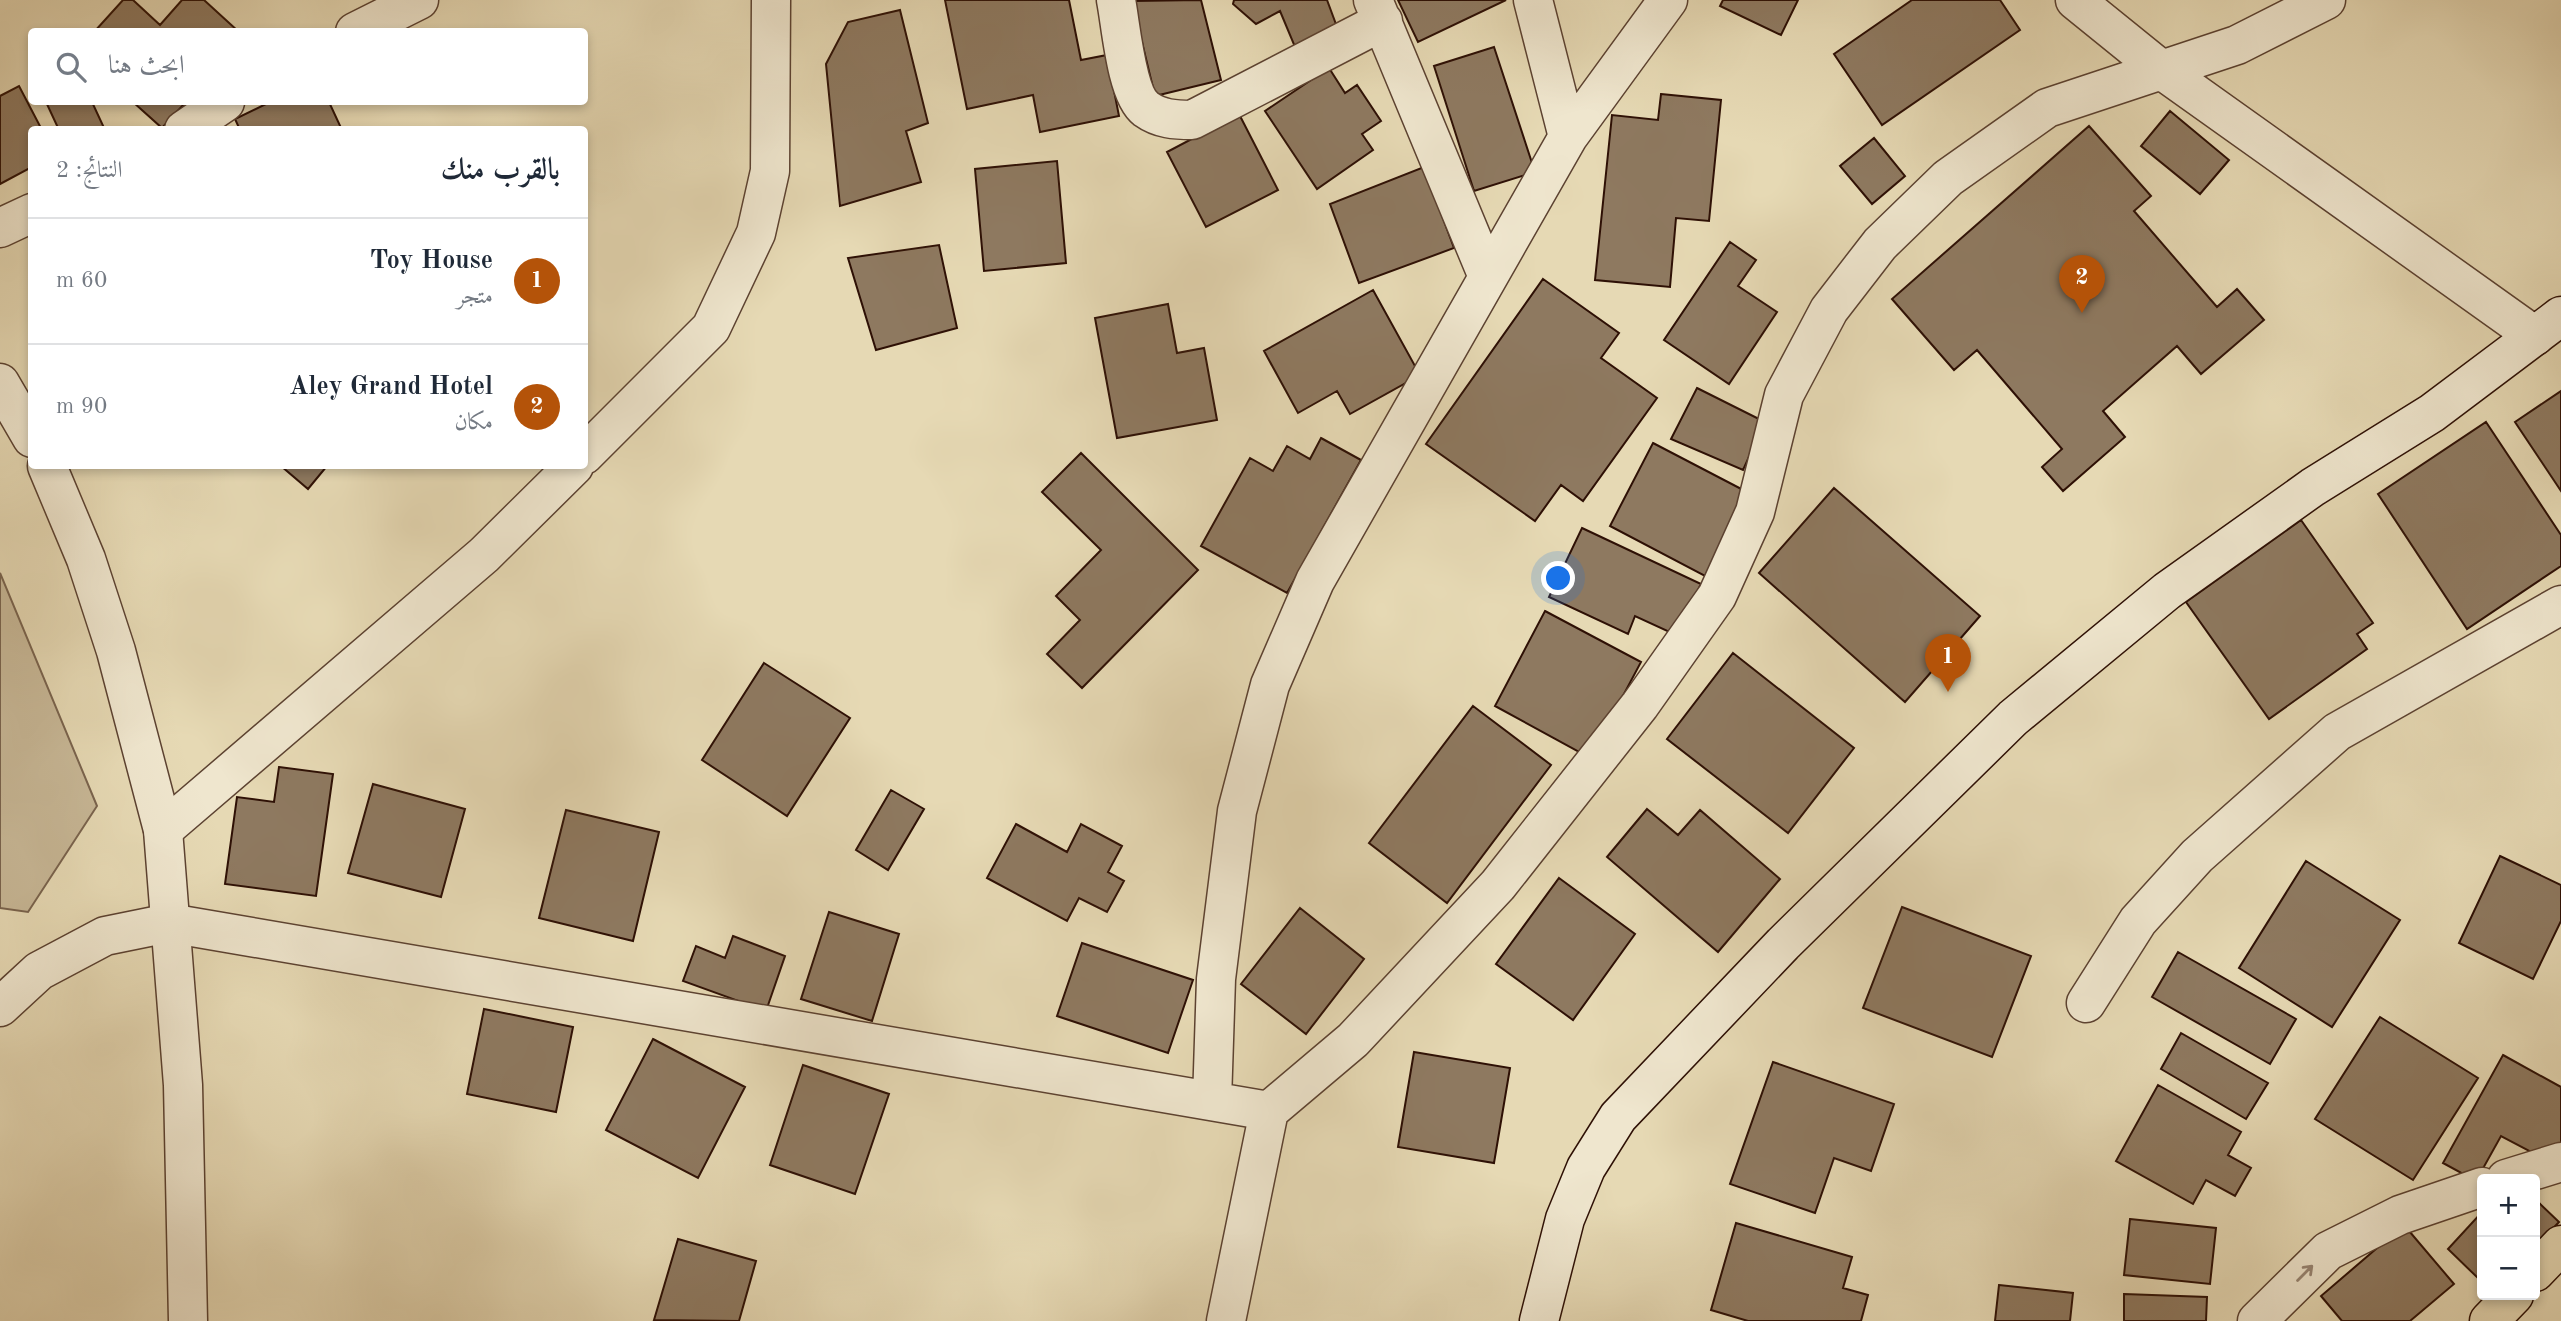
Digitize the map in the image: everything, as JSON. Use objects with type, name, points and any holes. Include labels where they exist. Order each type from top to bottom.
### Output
[{"type":"main road","points":[[2540,1267],[2561,1245]]},
{"type":"main road","points":[[2489,1321],[2509,1300]]},
{"type":"street","points":[[363,28],[419,0]]},
{"type":"street","points":[[588,451],[711,328],[756,233],[770,171],[771,0]]},
{"type":"street","points":[[1116,0],[1132,85],[1144,107],[1169,120],[1192,120],[1378,11],[1488,277]]},
{"type":"street","points":[[1533,0],[1568,137]]},
{"type":"street","points":[[1212,1101],[1216,979],[1237,811],[1269,685],[1315,581],[1568,137],[1668,0]]},
{"type":"street","points":[[1539,1321],[1564,1219],[1586,1168],[1618,1117],[1802,926],[2013,718],[2167,591],[2313,487],[2432,413],[2548,326],[2159,68],[2076,0]]},
{"type":"street","points":[[1226,1321],[1269,1111],[1353,1040],[1498,885],[1640,705],[1717,596],[1755,512],[1784,395],[1829,310],[1880,244],[1948,178],[2047,108],[2159,68],[2237,45],[2326,0]]},
{"type":"street","points":[[190,126],[221,105]]},
{"type":"street","points":[[0,228],[28,215]]},
{"type":"street","points":[[0,383],[28,431]]},
{"type":"street","points":[[48,469],[86,559],[116,651],[163,830],[183,1085],[188,1321]]},
{"type":"street","points":[[163,830],[484,555],[571,469]]},
{"type":"street","points":[[2086,1003],[2138,921],[2197,856],[2337,732],[2561,605]]},
{"type":"street","points":[[0,1007],[39,971],[105,936],[169,923],[1269,1111]]},
{"type":"street","points":[[2522,1174],[2561,1162]]},
{"type":"street","points":[[2257,1321],[2328,1251],[2400,1214],[2477,1189]]},
{"type":"shaded area","points":[[0,573],[97,806],[28,912],[0,908]]},
{"type":"building","points":[[123,0],[133,0],[160,25],[182,0],[204,0],[235,28],[98,28]]},
{"type":"building","points":[[945,0],[1069,0],[1081,60],[1107,55],[1119,116],[1040,132],[1033,95],[967,109]]},
{"type":"building","points":[[1201,0],[1221,80],[1155,96],[1132,1]]},
{"type":"building","points":[[1234,0],[1327,0],[1337,27],[1295,47],[1280,11],[1256,24],[1233,4]]},
{"type":"building","points":[[1398,0],[1506,0],[1418,42]]},
{"type":"building","points":[[1723,0],[1798,0],[1781,35],[1720,6]]},
{"type":"building","points":[[1912,0],[2000,0],[2020,30],[1882,125],[1834,54]]},
{"type":"building","points":[[900,10],[928,123],[906,131],[921,182],[840,206],[826,64],[848,22]]},
{"type":"building","points":[[1494,47],[1535,172],[1474,191],[1434,66]]},
{"type":"building","points":[[1329,68],[1345,93],[1357,85],[1381,121],[1362,134],[1373,150],[1317,189],[1265,111]]},
{"type":"building","points":[[19,86],[40,126],[28,126],[28,169],[0,184],[0,96]]},
{"type":"building","points":[[1661,94],[1721,100],[1709,221],[1676,218],[1670,287],[1595,280],[1612,115],[1658,120]]},
{"type":"building","points":[[47,105],[93,105],[103,126],[57,126]]},
{"type":"building","points":[[136,105],[183,105],[164,126],[160,126]]},
{"type":"building","points":[[264,105],[330,105],[340,126],[238,126],[235,119]]},
{"type":"building","points":[[2170,111],[2229,160],[2200,194],[2141,146]]},
{"type":"building","points":[[1239,114],[1278,190],[1206,227],[1167,152]]},
{"type":"building","points":[[2089,126],[2151,196],[2134,211],[2217,307],[2237,289],[2264,320],[2201,374],[2177,346],[2103,411],[2125,437],[2063,491],[2042,467],[2062,449],[1977,350],[1954,370],[1892,299]]},
{"type":"building","points":[[1874,138],[1905,176],[1872,204],[1840,166]]},
{"type":"building","points":[[1057,161],[1066,263],[984,271],[975,169]]},
{"type":"building","points":[[1424,167],[1454,248],[1359,283],[1330,204]]},
{"type":"building","points":[[1730,242],[1756,260],[1738,286],[1777,312],[1729,384],[1664,340]]},
{"type":"building","points":[[939,245],[957,328],[876,350],[848,258]]},
{"type":"building","points":[[1543,279],[1619,333],[1601,358],[1657,398],[1583,501],[1561,485],[1535,521],[1426,444]]},
{"type":"building","points":[[1373,290],[1420,375],[1350,414],[1337,391],[1298,413],[1264,351]]},
{"type":"building","points":[[1168,304],[1177,353],[1204,348],[1217,420],[1117,438],[1095,318]]},
{"type":"building","points":[[1697,388],[1765,422],[1743,470],[1671,439]]},
{"type":"building","points":[[2561,391],[2561,491],[2515,422]]},
{"type":"building","points":[[2486,422],[2561,535],[2561,566],[2467,629],[2378,494]]},
{"type":"building","points":[[1321,438],[1361,460],[1287,593],[1201,546],[1250,458],[1273,471],[1287,446],[1310,459]]},
{"type":"building","points":[[1653,443],[1749,493],[1705,576],[1610,526]]},
{"type":"building","points":[[1081,453],[1198,570],[1082,688],[1047,654],[1080,620],[1056,596],[1101,550],[1042,492]]},
{"type":"building","points":[[285,469],[325,469],[308,489]]},
{"type":"building","points":[[1834,488],[1980,616],[1905,702],[1759,573]]},
{"type":"building","points":[[2301,520],[2373,623],[2357,634],[2367,649],[2269,719],[2186,602]]},
{"type":"building","points":[[1582,528],[1701,584],[1676,635],[1635,616],[1628,634],[1549,597]]},
{"type":"building","points":[[1545,611],[1641,662],[1590,758],[1495,706]]},
{"type":"building","points":[[1733,653],[1854,748],[1788,833],[1667,739]]},
{"type":"building","points":[[764,663],[850,718],[787,816],[702,760]]},
{"type":"building","points":[[1473,706],[1551,765],[1447,903],[1369,843]]},
{"type":"building","points":[[279,767],[333,774],[316,896],[225,884],[237,797],[274,802]]},
{"type":"building","points":[[373,784],[465,809],[441,897],[348,873]]},
{"type":"building","points":[[891,790],[924,809],[888,870],[856,850]]},
{"type":"building","points":[[1647,809],[1678,835],[1700,810],[1780,879],[1718,952],[1607,857]]},
{"type":"building","points":[[566,810],[659,832],[633,941],[539,918]]},
{"type":"building","points":[[1016,824],[1067,852],[1081,824],[1122,846],[1108,872],[1124,881],[1107,912],[1079,898],[1067,921],[987,878]]},
{"type":"building","points":[[2500,856],[2561,885],[2561,921],[2533,979],[2459,943]]},
{"type":"building","points":[[2306,861],[2400,920],[2332,1027],[2239,968]]},
{"type":"building","points":[[1559,878],[1635,934],[1573,1020],[1496,964]]},
{"type":"building","points":[[1902,907],[2031,956],[1992,1057],[1863,1008]]},
{"type":"building","points":[[1300,908],[1364,959],[1306,1034],[1241,984]]},
{"type":"building","points":[[829,912],[899,934],[872,1021],[801,999]]},
{"type":"building","points":[[733,936],[785,956],[766,1011],[683,981],[696,946],[725,958]]},
{"type":"building","points":[[1082,943],[1193,980],[1168,1053],[1057,1016]]},
{"type":"building","points":[[2178,952],[2296,1019],[2270,1064],[2152,997]]},
{"type":"building","points":[[484,1009],[573,1027],[556,1112],[467,1094]]},
{"type":"building","points":[[2380,1017],[2478,1078],[2413,1180],[2315,1119]]},
{"type":"building","points":[[2181,1033],[2268,1083],[2246,1119],[2161,1069]]},
{"type":"building","points":[[653,1039],[745,1087],[698,1178],[606,1130]]},
{"type":"building","points":[[1414,1052],[1510,1068],[1494,1163],[1398,1147]]},
{"type":"building","points":[[2503,1055],[2561,1087],[2561,1146],[2552,1163],[2501,1136],[2480,1174],[2477,1174],[2476,1181],[2443,1163]]},
{"type":"building","points":[[1773,1062],[1894,1104],[1871,1171],[1834,1158],[1815,1213],[1730,1184]]},
{"type":"building","points":[[803,1065],[889,1094],[855,1194],[770,1165]]},
{"type":"building","points":[[2158,1085],[2241,1132],[2228,1155],[2251,1168],[2235,1196],[2206,1180],[2193,1204],[2116,1161]]},
{"type":"building","points":[[2540,1204],[2559,1222],[2540,1243]]},
{"type":"building","points":[[2477,1217],[2477,1277],[2448,1249]]},
{"type":"building","points":[[2130,1219],[2216,1228],[2210,1284],[2124,1275]]},
{"type":"building","points":[[1736,1223],[1852,1257],[1843,1288],[1868,1295],[1861,1321],[1748,1321],[1711,1310]]},
{"type":"building","points":[[2404,1225],[2454,1284],[2410,1321],[2342,1321],[2321,1296]]},
{"type":"building","points":[[678,1239],[756,1261],[739,1321],[654,1320]]},
{"type":"building","points":[[1999,1285],[2073,1293],[2070,1321],[1995,1321]]},
{"type":"building","points":[[2124,1294],[2207,1297],[2206,1321],[2124,1321]]},
{"type":"place","name":"Aley Grand Hotel","points":[[2082,313]]},
{"type":"place","name":"Toy House","points":[[1948,692]]}]
